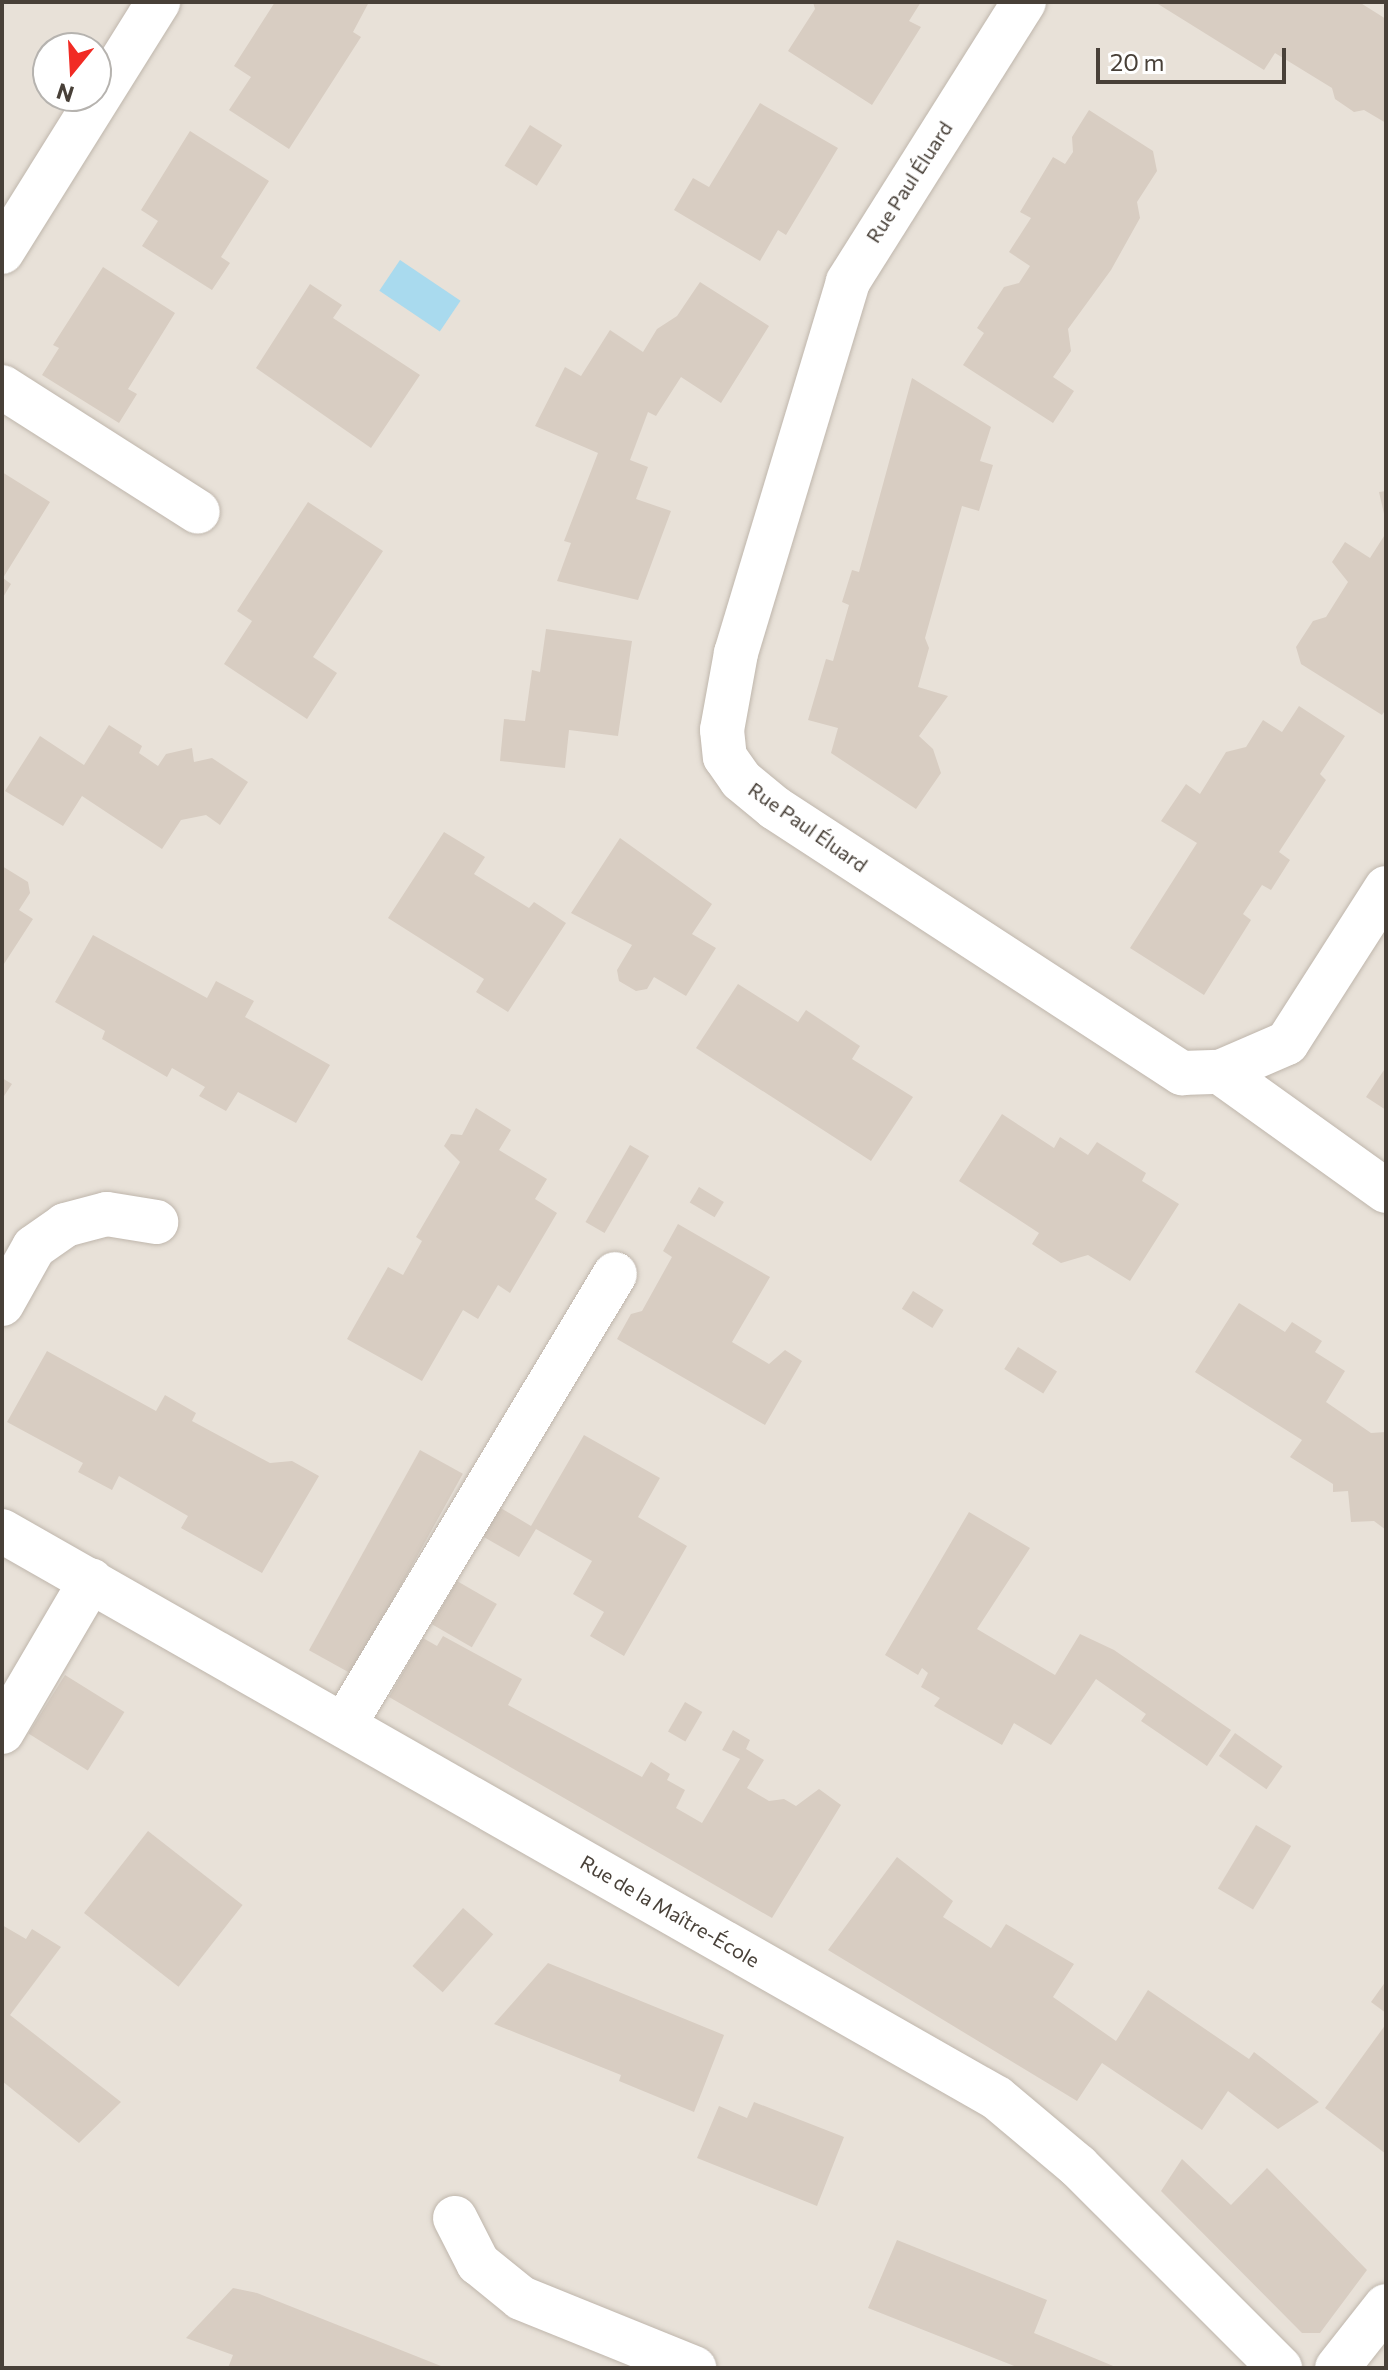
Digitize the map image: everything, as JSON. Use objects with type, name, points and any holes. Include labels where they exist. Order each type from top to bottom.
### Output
[{"type":"street","points":[[2,252],[158,2]]},
{"type":"street","name":"Rue Paul Éluard","points":[[1024,2],[848,282],[736,653],[722,730],[725,757],[741,780],[775,808],[1182,1073],[1220,1072],[1287,1043],[1386,888]]},
{"type":"street","points":[[2,387],[198,512]]},
{"type":"street","points":[[1220,1072],[1386,1191]]},
{"type":"street","points":[[2,1304],[34,1247],[65,1225],[107,1214],[156,1222]]},
{"type":"street","points":[[344,1725],[615,1274]]},
{"type":"street","name":"Rue de la Maître-École","points":[[2,1531],[997,2098],[1078,2166],[1280,2368]]},
{"type":"street","points":[[2,1732],[91,1580]]},
{"type":"street","points":[[455,2218],[478,2263],[521,2298],[694,2368]]},
{"type":"street","points":[[1337,2368],[1386,2306]]},
{"type":"shaded area","points":[[2,2],[1386,2],[1386,2368],[2,2368]]},
{"type":"water","points":[[400,260],[461,301],[440,331],[379,291]]},
{"type":"building","points":[[275,2],[369,2],[353,32],[361,37],[289,149],[229,110],[251,77],[234,66]]},
{"type":"building","points":[[813,2],[921,2],[909,21],[921,27],[872,105],[788,51],[815,9]]},
{"type":"building","points":[[1359,2],[1386,19],[1386,123],[1364,110],[1354,112],[1335,99],[1332,88],[1275,53],[1264,70],[1158,4]]},
{"type":"building","points":[[760,103],[838,148],[786,235],[778,230],[760,261],[674,210],[693,178],[709,187]]},
{"type":"building","points":[[1089,110],[1153,151],[1157,171],[1137,202],[1140,218],[1111,270],[1068,329],[1071,351],[1053,377],[1074,391],[1053,423],[963,365],[984,333],[977,328],[1004,287],[1019,283],[1030,266],[1009,252],[1031,218],[1020,212],[1053,157],[1065,164],[1073,152],[1072,137]]},
{"type":"building","points":[[530,125],[562,145],[537,186],[505,166]]},
{"type":"building","points":[[190,131],[269,181],[221,257],[230,263],[212,290],[142,246],[158,221],[141,210]]},
{"type":"building","points":[[103,267],[175,313],[128,389],[137,394],[119,423],[42,375],[59,348],[53,345]]},
{"type":"building","points":[[700,282],[769,326],[721,403],[681,377],[656,416],[648,412],[630,460],[648,467],[636,499],[671,511],[638,600],[557,581],[571,543],[564,541],[598,453],[535,426],[565,367],[581,376],[610,330],[643,352],[657,329],[677,316]]},
{"type":"building","points":[[310,284],[342,305],[333,318],[420,375],[371,448],[256,368]]},
{"type":"building","points":[[912,378],[991,427],[980,461],[993,465],[979,511],[962,506],[925,638],[929,648],[918,687],[948,696],[919,736],[933,749],[941,773],[916,809],[831,753],[838,728],[808,720],[826,659],[833,661],[849,605],[842,602],[852,570],[859,572]]},
{"type":"building","points":[[2,472],[50,502],[3,578],[11,584],[2,599]]},
{"type":"building","points":[[1386,491],[1386,518],[1385,518],[1379,492]]},
{"type":"building","points":[[308,502],[383,551],[313,657],[337,673],[307,719],[224,664],[252,621],[237,611]]},
{"type":"building","points":[[1386,533],[1386,709],[1382,715],[1301,664],[1296,647],[1313,621],[1326,617],[1348,582],[1332,562],[1345,542],[1370,558]]},
{"type":"building","points":[[546,629],[632,641],[618,736],[569,730],[565,768],[500,761],[504,719],[525,721],[532,670],[540,672]]},
{"type":"building","points":[[1299,706],[1345,736],[1320,774],[1326,780],[1279,852],[1290,860],[1271,890],[1262,885],[1243,914],[1251,920],[1204,995],[1130,948],[1197,843],[1161,821],[1186,784],[1200,794],[1226,752],[1246,747],[1263,720],[1282,732]]},
{"type":"building","points":[[109,725],[142,746],[139,753],[158,766],[166,754],[192,748],[194,762],[212,758],[248,782],[220,825],[206,815],[181,820],[162,849],[82,796],[63,826],[5,791],[40,736],[84,765]]},
{"type":"building","points":[[444,832],[485,857],[474,874],[529,908],[534,902],[566,923],[508,1012],[476,992],[484,979],[388,918]]},
{"type":"building","points":[[620,838],[712,904],[692,934],[716,948],[686,996],[654,977],[647,989],[636,991],[619,981],[617,970],[632,945],[571,913]]},
{"type":"building","points":[[2,866],[28,882],[30,893],[19,910],[33,919],[2,967]]},
{"type":"building","points":[[93,935],[207,998],[216,981],[254,1001],[245,1017],[330,1065],[296,1123],[238,1092],[226,1111],[199,1096],[205,1087],[172,1068],[167,1077],[102,1039],[105,1031],[55,1002]]},
{"type":"building","points":[[738,984],[798,1022],[806,1010],[860,1046],[852,1059],[913,1097],[871,1161],[696,1048]]},
{"type":"building","points":[[1386,1067],[1386,1110],[1366,1097]]},
{"type":"building","points":[[2,1078],[12,1084],[2,1099]]},
{"type":"building","points":[[476,1108],[511,1130],[499,1150],[547,1179],[535,1199],[557,1213],[510,1293],[498,1285],[478,1319],[463,1310],[422,1381],[347,1339],[388,1267],[403,1275],[422,1241],[416,1237],[460,1162],[444,1146],[451,1134],[462,1135]]},
{"type":"building","points":[[1002,1114],[1054,1148],[1060,1137],[1088,1155],[1097,1142],[1146,1173],[1142,1181],[1179,1204],[1130,1281],[1088,1255],[1061,1263],[1032,1244],[1039,1233],[959,1181]]},
{"type":"building","points":[[630,1145],[649,1156],[605,1233],[586,1222]]},
{"type":"building","points":[[699,1187],[724,1202],[715,1217],[690,1202]]},
{"type":"building","points":[[678,1224],[770,1277],[732,1342],[769,1364],[785,1350],[802,1361],[765,1425],[617,1339],[631,1314],[642,1311],[672,1257],[663,1251]]},
{"type":"building","points":[[913,1291],[944,1310],[932,1328],[902,1309]]},
{"type":"building","points":[[1239,1303],[1285,1332],[1292,1322],[1322,1341],[1315,1352],[1345,1371],[1326,1402],[1371,1433],[1386,1432],[1386,1530],[1374,1521],[1351,1522],[1348,1491],[1333,1492],[1333,1484],[1290,1457],[1302,1440],[1195,1372]]},
{"type":"building","points":[[1018,1347],[1057,1371],[1043,1393],[1004,1369]]},
{"type":"building","points":[[47,1351],[156,1411],[165,1395],[196,1413],[192,1421],[270,1463],[292,1461],[319,1476],[262,1573],[181,1528],[188,1516],[119,1476],[112,1490],[78,1472],[83,1463],[7,1422]]},
{"type":"building","points":[[584,1435],[660,1478],[638,1517],[687,1546],[624,1656],[590,1636],[604,1612],[573,1594],[592,1561],[536,1529],[519,1557],[482,1536],[499,1507],[531,1526]]},
{"type":"building","points":[[420,1450],[463,1474],[352,1674],[309,1650]]},
{"type":"building","points":[[969,1512],[1030,1548],[977,1629],[1055,1675],[1080,1634],[1114,1650],[1231,1730],[1207,1766],[1141,1721],[1146,1714],[1096,1679],[1051,1745],[1014,1723],[1002,1745],[934,1706],[940,1698],[921,1687],[928,1673],[922,1668],[918,1675],[885,1655]]},
{"type":"building","points":[[457,1581],[497,1604],[472,1647],[432,1624]]},
{"type":"building","points":[[443,1636],[522,1679],[508,1705],[642,1777],[651,1762],[670,1774],[667,1780],[685,1790],[676,1808],[702,1823],[740,1759],[722,1750],[733,1730],[750,1740],[746,1749],[764,1760],[747,1788],[769,1801],[784,1799],[796,1806],[819,1789],[841,1805],[772,1918],[389,1697],[423,1638],[437,1646]]},
{"type":"building","points":[[65,1675],[124,1712],[88,1771],[28,1734]]},
{"type":"building","points":[[685,1702],[702,1712],[685,1741],[668,1731]]},
{"type":"building","points":[[1235,1733],[1283,1766],[1266,1789],[1219,1756]]},
{"type":"building","points":[[1256,1825],[1291,1846],[1253,1910],[1218,1888]]},
{"type":"building","points":[[148,1831],[243,1905],[179,1987],[84,1913]]},
{"type":"building","points":[[897,1857],[953,1901],[943,1917],[991,1948],[1006,1924],[1074,1964],[1053,1997],[1116,2041],[1148,1990],[1249,2059],[1254,2052],[1319,2102],[1278,2129],[1228,2091],[1202,2130],[1102,2063],[1077,2101],[828,1950]]},
{"type":"building","points":[[463,1908],[493,1934],[443,1992],[412,1966]]},
{"type":"building","points":[[2,1925],[26,1939],[32,1929],[61,1947],[10,2015],[121,2102],[79,2143],[2,2081]]},
{"type":"building","points":[[548,1963],[724,2035],[694,2112],[619,2081],[621,2075],[494,2024]]},
{"type":"building","points":[[1386,1981],[1386,2013],[1371,2002]]},
{"type":"building","points":[[1386,2024],[1386,2154],[1325,2108]]},
{"type":"building","points":[[754,2102],[844,2137],[817,2206],[697,2158],[719,2106],[747,2118]]},
{"type":"building","points":[[1182,2159],[1231,2205],[1267,2168],[1367,2270],[1320,2333],[1302,2333],[1161,2191]]},
{"type":"building","points":[[897,2240],[1047,2300],[1034,2333],[1118,2368],[1019,2368],[868,2308]]},
{"type":"building","points":[[233,2288],[257,2293],[446,2368],[228,2368],[233,2355],[186,2338]]}]
